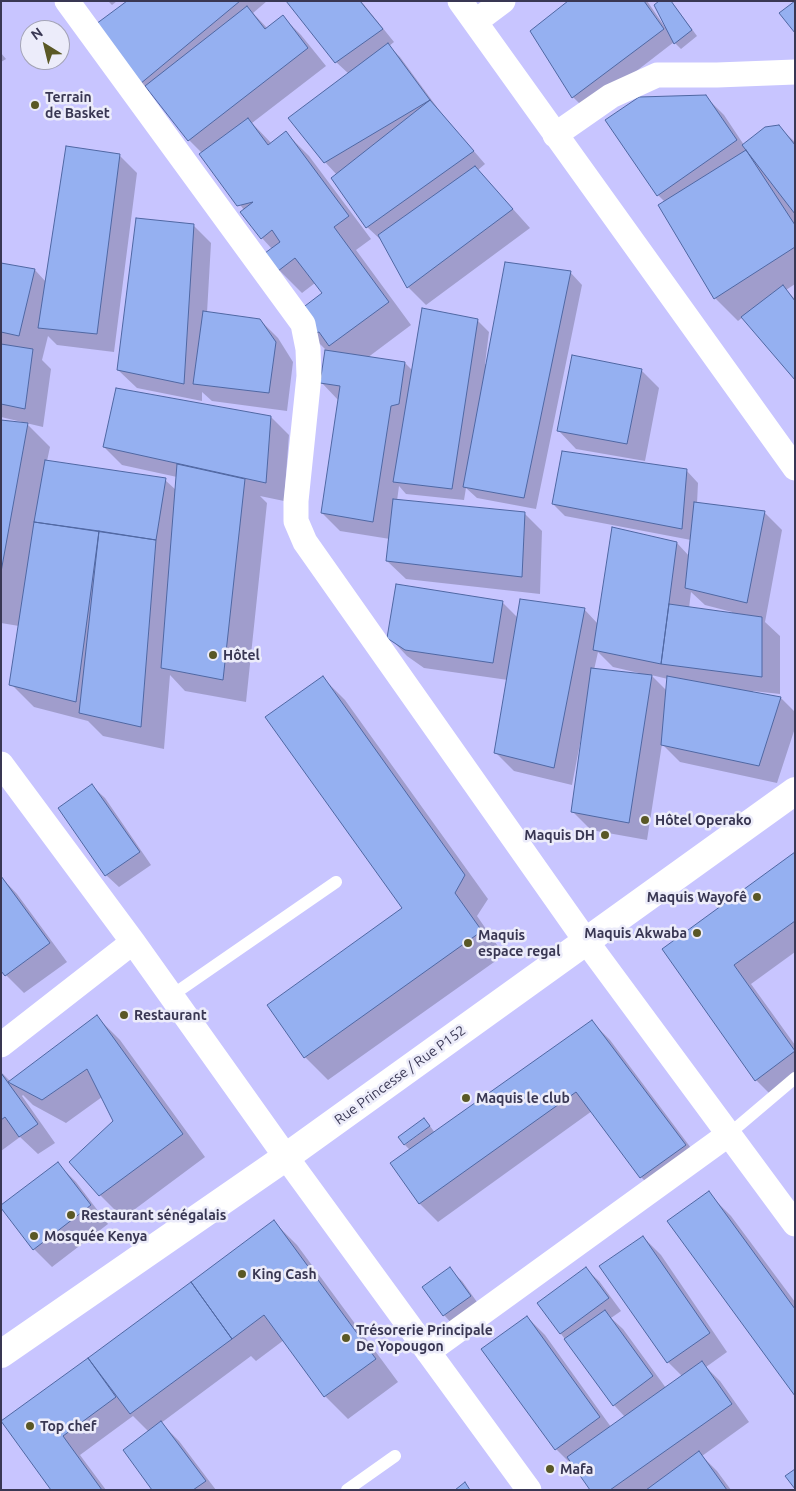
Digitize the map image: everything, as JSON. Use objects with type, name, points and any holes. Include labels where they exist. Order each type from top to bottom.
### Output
[{"type":"street","points":[[68,1],[303,324],[308,348],[309,376],[296,500],[296,521],[305,542],[586,941],[795,1224]]},
{"type":"street","points":[[460,1],[795,468]]},
{"type":"street","points":[[475,22],[503,1]]},
{"type":"street","points":[[555,135],[611,96],[656,75],[795,72]]},
{"type":"street","points":[[1,764],[529,1490]]},
{"type":"street","name":"Rue Princesse / Rue P152","points":[[1,1354],[286,1157],[795,791]]},
{"type":"street","points":[[1,1045],[132,942]]},
{"type":"street","points":[[428,1352],[729,1134]]},
{"type":"lane","points":[[171,996],[336,882]]},
{"type":"lane","points":[[729,1134],[795,1078]]},
{"type":"lane","points":[[347,1490],[395,1456]]},
{"type":"building","points":[[127,1],[240,1],[140,84],[96,24]]},
{"type":"building","points":[[286,1],[360,1],[383,29],[335,63]]},
{"type":"building","points":[[568,1],[644,1],[664,29],[572,98],[530,31]]},
{"type":"building","points":[[659,1],[671,1],[692,30],[674,44],[654,5]]},
{"type":"building","points":[[795,1],[795,33],[779,13]]},
{"type":"building","points":[[247,6],[265,29],[283,15],[308,48],[188,141],[145,86]]},
{"type":"building","points":[[388,43],[430,100],[324,163],[288,118]]},
{"type":"building","points":[[706,95],[737,140],[657,196],[605,120],[639,97]]},
{"type":"building","points":[[430,100],[474,151],[366,228],[331,178]]},
{"type":"building","points":[[248,118],[268,145],[286,131],[349,216],[334,227],[389,302],[329,346],[319,332],[309,335],[301,309],[322,293],[295,258],[278,271],[265,253],[280,242],[272,230],[261,239],[240,212],[253,202],[237,206],[199,154]]},
{"type":"building","points":[[779,125],[795,145],[795,214],[742,145],[765,127]]},
{"type":"building","points":[[66,146],[120,154],[97,334],[38,328]]},
{"type":"building","points":[[746,150],[795,225],[795,247],[714,299],[658,205]]},
{"type":"building","points":[[475,166],[513,209],[407,288],[378,235]]},
{"type":"building","points":[[136,218],[194,224],[184,384],[117,370]]},
{"type":"building","points":[[505,262],[571,271],[524,498],[463,487]]},
{"type":"building","points":[[1,263],[35,269],[19,336],[1,332]]},
{"type":"building","points":[[783,285],[795,301],[795,380],[741,317]]},
{"type":"building","points":[[422,308],[478,319],[452,489],[393,482]]},
{"type":"building","points":[[203,311],[260,319],[276,342],[269,393],[193,384]]},
{"type":"building","points":[[1,344],[33,349],[25,409],[1,404]]},
{"type":"building","points":[[325,350],[405,362],[399,404],[391,406],[373,522],[321,513],[340,386],[320,383]]},
{"type":"building","points":[[572,355],[642,369],[627,444],[557,431]]},
{"type":"building","points":[[116,388],[271,416],[266,483],[103,447]]},
{"type":"building","points":[[1,420],[28,423],[1,572]]},
{"type":"building","points":[[562,451],[687,469],[682,529],[552,504]]},
{"type":"building","points":[[45,460],[166,478],[156,540],[34,522]]},
{"type":"building","points":[[177,464],[245,479],[223,680],[161,668]]},
{"type":"building","points":[[393,499],[525,512],[522,577],[386,561]]},
{"type":"building","points":[[694,502],[765,511],[747,603],[685,588]]},
{"type":"building","points":[[34,522],[99,531],[76,702],[9,685]]},
{"type":"building","points":[[612,527],[677,542],[661,664],[593,650]]},
{"type":"building","points":[[99,531],[156,540],[141,727],[79,713]]},
{"type":"building","points":[[396,584],[503,601],[493,663],[405,650],[387,638]]},
{"type":"building","points":[[520,599],[585,608],[554,768],[494,753]]},
{"type":"building","points":[[669,604],[762,617],[762,677],[661,664]]},
{"type":"building","points":[[591,668],[652,675],[629,823],[571,812]]},
{"type":"building","points":[[323,676],[465,875],[455,893],[482,931],[304,1058],[267,1005],[402,908],[265,717]]},
{"type":"building","points":[[667,676],[781,697],[759,766],[661,745]]},
{"type":"building","points":[[92,784],[140,852],[105,876],[58,808]]},
{"type":"building","points":[[795,852],[795,921],[734,965],[795,1051],[755,1081],[662,949]]},
{"type":"building","points":[[1,876],[50,943],[5,976],[1,971]]},
{"type":"building","points":[[97,1015],[183,1134],[99,1196],[69,1162],[113,1121],[87,1069],[42,1100],[8,1082]]},
{"type":"building","points":[[592,1020],[686,1145],[640,1178],[576,1092],[419,1204],[390,1163]]},
{"type":"building","points":[[1,1073],[38,1124],[19,1137],[5,1117],[1,1120]]},
{"type":"building","points":[[424,1118],[430,1126],[404,1145],[398,1137]]},
{"type":"building","points":[[58,1162],[91,1205],[33,1250],[1,1208],[1,1205]]},
{"type":"building","points":[[709,1191],[795,1309],[795,1396],[667,1221]]},
{"type":"building","points":[[274,1220],[376,1359],[324,1397],[264,1315],[232,1339],[191,1282]]},
{"type":"building","points":[[643,1236],[710,1333],[667,1363],[599,1266]]},
{"type":"building","points":[[450,1267],[471,1296],[443,1316],[422,1287]]},
{"type":"building","points":[[586,1267],[609,1298],[560,1334],[537,1303]]},
{"type":"building","points":[[191,1282],[232,1339],[130,1414],[88,1358]]},
{"type":"building","points":[[605,1310],[653,1376],[613,1406],[564,1339]]},
{"type":"building","points":[[527,1316],[600,1417],[555,1450],[481,1349]]},
{"type":"building","points":[[88,1358],[116,1397],[63,1436],[102,1490],[51,1490],[1,1421]]},
{"type":"building","points":[[702,1361],[732,1404],[610,1490],[590,1490],[567,1457]]},
{"type":"building","points":[[161,1421],[206,1481],[193,1490],[152,1490],[123,1450]]},
{"type":"building","points":[[699,1451],[727,1490],[646,1490]]},
{"type":"building","points":[[795,1469],[795,1489],[785,1476]]},
{"type":"building","points":[[465,1482],[470,1490],[455,1490]]},
{"type":"place","name":"Terrain de Basket","points":[[35,105]]},
{"type":"place","name":"Hôtel","points":[[213,655]]},
{"type":"place","name":"Hôtel Operako","points":[[645,820]]},
{"type":"place","name":"Maquis DH","points":[[605,835]]},
{"type":"place","name":"Maquis Wayofê","points":[[757,897]]},
{"type":"place","name":"Maquis Akwaba","points":[[697,933]]},
{"type":"place","name":"Maquis espace regal","points":[[468,943]]},
{"type":"place","name":"Restaurant","points":[[124,1015]]},
{"type":"place","name":"Maquis le club","points":[[466,1098]]},
{"type":"place","name":"Restaurant sénégalais","points":[[71,1215]]},
{"type":"place","name":"Mosquée Kenya","points":[[34,1236]]},
{"type":"place","name":"King Cash","points":[[242,1274]]},
{"type":"place","name":"Trésorerie Principale De Yopougon","points":[[346,1338]]},
{"type":"place","name":"Top chef","points":[[30,1426]]},
{"type":"place","name":"Mafa","points":[[550,1469]]}]
